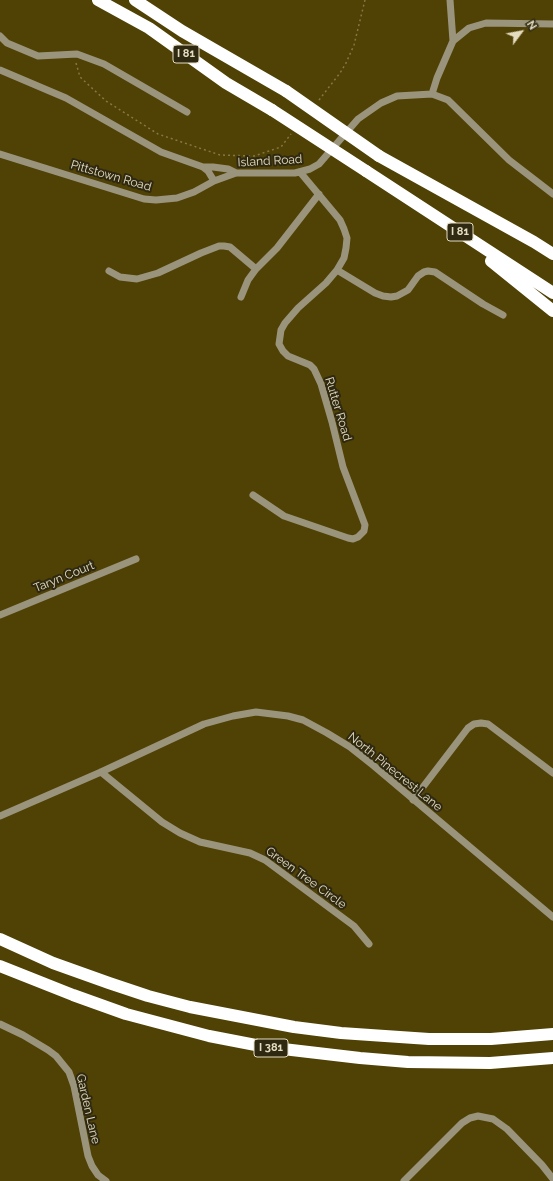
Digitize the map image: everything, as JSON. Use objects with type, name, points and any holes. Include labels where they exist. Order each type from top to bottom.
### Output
[{"type":"highway","name":"I 81","points":[[98,0],[149,28],[226,83],[272,110],[553,293]]},
{"type":"highway","name":"I 81","points":[[135,0],[182,31],[286,91],[379,156],[553,254]]},
{"type":"highway","points":[[432,215],[553,311]]},
{"type":"highway","name":"I 381","points":[[0,939],[53,963],[148,996],[197,1008],[294,1027],[341,1033],[429,1039],[491,1039],[553,1034]]},
{"type":"highway","name":"I 381","points":[[0,966],[46,985],[126,1014],[208,1036],[266,1047],[408,1062],[490,1062],[553,1058]]},
{"type":"street","points":[[450,0],[453,41]]},
{"type":"street","points":[[432,94],[437,78],[453,41],[469,28],[486,23],[553,24]]},
{"type":"street","points":[[0,36],[7,43],[38,56],[77,54],[104,64],[187,112]]},
{"type":"street","points":[[0,70],[66,98],[161,152],[203,167],[221,168],[236,173]]},
{"type":"street","name":"Island Road","points":[[214,181],[236,173],[300,172],[310,169],[320,164],[358,120],[381,103],[396,96],[432,94],[448,100],[509,160],[553,194]]},
{"type":"street","name":"Pittstown Road","points":[[0,154],[150,200],[170,200],[177,198],[194,192],[214,181]]},
{"type":"street","points":[[203,167],[208,171],[214,181]]},
{"type":"street","name":"Rutter Road","points":[[253,495],[284,516],[348,538],[358,538],[364,531],[365,525],[343,467],[321,384],[314,369],[310,365],[288,356],[279,344],[281,330],[285,323],[298,308],[326,283],[337,270],[344,258],[346,248],[347,238],[340,220],[300,172]]},
{"type":"street","points":[[241,297],[248,280],[277,248],[319,194]]},
{"type":"street","points":[[109,271],[120,277],[136,279],[158,273],[218,246],[230,248],[256,270]]},
{"type":"street","points":[[337,270],[375,294],[391,297],[397,296],[408,290],[418,276],[424,272],[435,272],[483,304],[503,315]]},
{"type":"street","name":"Taryn Court","points":[[0,615],[136,559]]},
{"type":"street","name":"North Pinecrest Lane","points":[[0,816],[101,772],[204,724],[233,716],[256,712],[272,713],[303,720],[350,747],[553,917]]},
{"type":"street","points":[[413,800],[468,728],[474,724],[488,724],[553,773]]},
{"type":"street","name":"Green Tree Circle","points":[[101,772],[162,822],[180,833],[200,842],[250,853],[265,860],[354,926],[369,944]]},
{"type":"street","name":"Garden Lane","points":[[0,1024],[23,1035],[48,1050],[56,1056],[69,1072],[74,1086],[88,1156],[98,1175],[106,1181]]},
{"type":"street","points":[[404,1181],[462,1123],[470,1118],[478,1116],[493,1119],[507,1129],[542,1165],[553,1179]]},
{"type":"path","points":[[315,104],[340,73],[346,63],[354,45],[364,0]]},
{"type":"path","points":[[77,54],[76,64],[80,77],[106,101],[158,134],[220,155],[254,156],[281,147],[291,135]]}]
